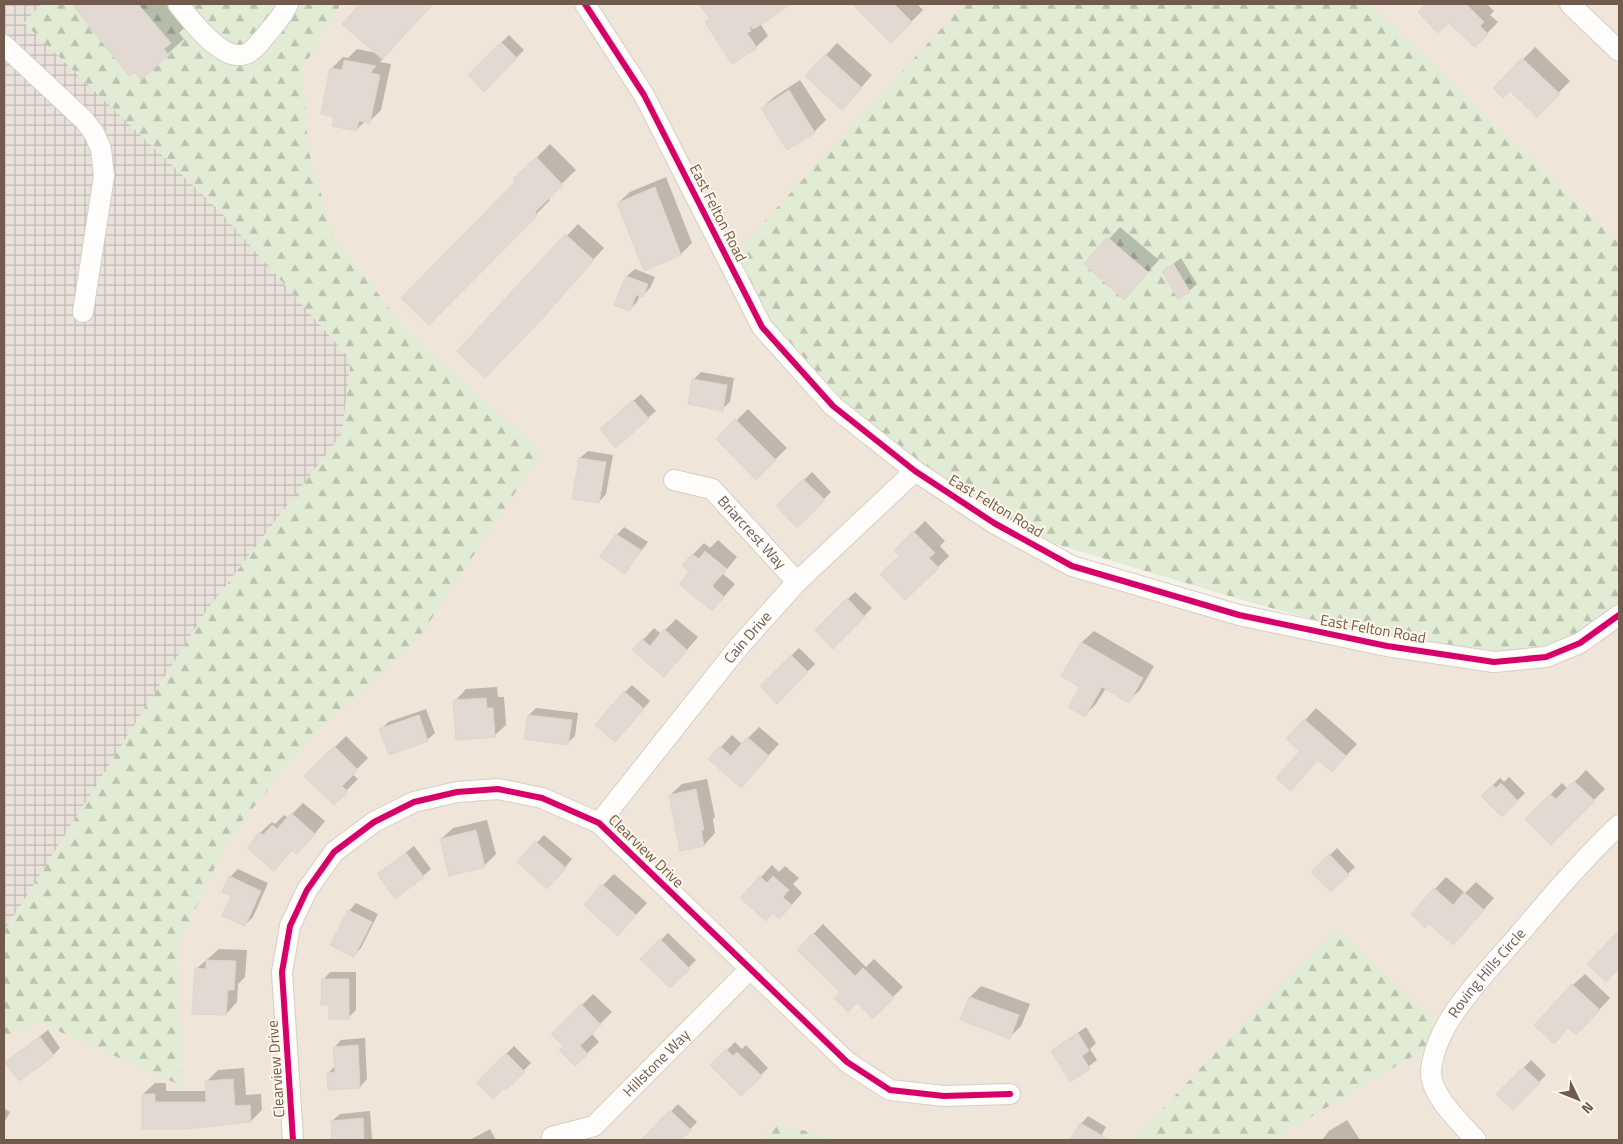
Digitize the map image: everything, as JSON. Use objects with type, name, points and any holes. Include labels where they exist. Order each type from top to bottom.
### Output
[{"type":"street","points":[[178,4],[211,42],[235,55],[246,54],[254,49],[284,12],[288,4]]},
{"type":"street","name":"East Felton Road","points":[[585,4],[644,95],[762,326],[833,406],[915,471],[994,522],[1072,566],[1239,615],[1378,644],[1494,662],[1546,657],[1580,643],[1619,615]]},
{"type":"street","points":[[1570,4],[1619,51]]},
{"type":"street","points":[[4,45],[84,120],[94,134],[101,149],[104,176],[83,312]]},
{"type":"street","name":"Cain Drive","points":[[599,823],[737,649],[797,582],[915,471]]},
{"type":"street","name":"Briarcrest Way","points":[[674,480],[712,489],[797,582]]},
{"type":"street","name":"Clearview Drive","points":[[293,1140],[282,972],[290,926],[307,890],[334,852],[374,822],[406,806],[457,792],[498,788],[533,796],[599,823],[847,1062],[890,1090],[944,1096],[1010,1094]]},
{"type":"street","name":"Roving Hills Circle","points":[[1476,1140],[1454,1116],[1434,1086],[1431,1073],[1434,1051],[1454,1013],[1497,960],[1586,856],[1619,825]]},
{"type":"street","name":"Hillstone Way","points":[[552,1138],[594,1126],[750,969]]},
{"type":"shaded area","points":[[4,4],[42,4],[24,23],[219,210],[351,360],[342,434],[205,613],[4,932]]},
{"type":"shaded area","points":[[341,4],[968,4],[733,266],[1072,566],[1430,651],[1619,615],[1619,1140],[1272,1140],[1449,1035],[1336,929],[1230,1036],[1134,1140],[839,1140],[780,1124],[760,1140],[4,1140],[4,1037],[38,1022],[182,1086],[178,946],[230,836],[313,735],[494,408],[402,325],[333,234],[308,149],[303,67]]},
{"type":"shaded area","points":[[1370,4],[1619,4],[1619,243]]},
{"type":"green space","points":[[42,4],[341,4],[303,67],[308,149],[333,234],[402,325],[542,452],[418,639],[313,735],[230,836],[178,946],[182,1086],[38,1022],[4,1037],[4,932],[205,613],[342,434],[351,360],[219,210],[24,23]]},
{"type":"green space","points":[[964,4],[1370,4],[1619,243],[1619,608],[1564,649],[1516,660],[1430,651],[1249,602],[1022,534],[915,471],[771,329],[729,260]]},
{"type":"green space","points":[[1336,928],[1449,1035],[1272,1140],[1134,1140],[1230,1036]]},
{"type":"green space","points":[[780,1124],[839,1140],[760,1140]]},
{"type":"building","points":[[72,4],[138,4],[171,43],[164,49],[169,55],[141,80],[134,72],[129,76]]},
{"type":"building","points":[[360,4],[433,4],[382,59],[342,24]]},
{"type":"building","points":[[699,4],[791,4],[754,29],[749,26],[751,31],[747,33],[757,48],[732,64],[705,22],[710,19]]},
{"type":"building","points":[[852,4],[894,4],[912,22],[891,43]]},
{"type":"building","points":[[1426,4],[1466,4],[1484,22],[1480,26],[1488,34],[1475,47],[1449,23],[1438,33],[1418,12]]},
{"type":"building","points":[[501,42],[517,58],[484,92],[468,75]]},
{"type":"building","points":[[825,54],[862,88],[842,110],[805,76]]},
{"type":"building","points":[[1522,58],[1560,94],[1537,117],[1510,91],[1503,98],[1493,88]]},
{"type":"building","points":[[344,60],[376,66],[370,73],[380,75],[370,123],[359,121],[356,131],[332,126],[334,117],[321,114],[330,68],[342,70]]},
{"type":"building","points":[[789,90],[815,133],[787,150],[761,108]]},
{"type":"building","points":[[536,157],[563,185],[535,212],[538,215],[429,325],[401,298],[515,182],[513,179]]},
{"type":"building","points":[[655,187],[681,255],[644,271],[617,203]]},
{"type":"building","points":[[565,234],[594,260],[542,319],[485,378],[457,351]]},
{"type":"building","points":[[1107,237],[1148,272],[1124,300],[1084,264]]},
{"type":"building","points":[[1174,264],[1190,292],[1178,299],[1162,271]]},
{"type":"building","points":[[626,276],[648,284],[643,297],[636,295],[630,311],[614,305]]},
{"type":"building","points":[[692,379],[727,385],[723,411],[688,404]]},
{"type":"building","points":[[633,400],[649,419],[615,448],[600,429]]},
{"type":"building","points":[[735,419],[776,460],[756,480],[716,439]]},
{"type":"building","points":[[579,458],[606,462],[599,503],[572,499]]},
{"type":"building","points":[[803,479],[825,500],[797,528],[776,506]]},
{"type":"building","points":[[913,531],[935,553],[929,558],[939,568],[905,600],[880,574],[899,556],[894,550]]},
{"type":"building","points":[[616,534],[641,550],[625,574],[600,557]]},
{"type":"building","points":[[705,551],[727,569],[712,586],[724,597],[712,611],[679,584],[689,572],[682,565],[692,554],[699,559]]},
{"type":"building","points":[[847,598],[865,617],[833,649],[815,630]]},
{"type":"building","points":[[664,629],[687,650],[664,677],[632,650],[642,639],[650,646]]},
{"type":"building","points":[[1081,642],[1143,678],[1129,703],[1102,687],[1085,717],[1068,707],[1080,687],[1061,676]]},
{"type":"building","points":[[791,655],[808,672],[777,704],[760,686]]},
{"type":"building","points":[[624,691],[644,709],[615,742],[595,725]]},
{"type":"building","points":[[486,698],[487,708],[493,708],[495,737],[456,740],[453,700]]},
{"type":"building","points":[[419,715],[428,741],[389,755],[379,729]]},
{"type":"building","points":[[528,715],[572,720],[568,745],[524,739]]},
{"type":"building","points":[[1304,719],[1346,756],[1332,772],[1318,760],[1291,791],[1276,778],[1300,751],[1286,739]]},
{"type":"building","points":[[747,737],[769,756],[741,788],[708,759],[720,746],[731,756]]},
{"type":"building","points":[[334,746],[358,770],[342,786],[348,792],[334,805],[304,776]]},
{"type":"building","points":[[1574,781],[1595,801],[1551,845],[1525,819],[1550,794],[1556,799]]},
{"type":"building","points":[[1501,783],[1518,801],[1502,817],[1481,796],[1492,785],[1496,788]]},
{"type":"building","points":[[696,789],[704,830],[701,830],[704,846],[680,851],[669,795]]},
{"type":"building","points":[[291,813],[315,834],[297,854],[292,850],[274,871],[247,848],[259,832],[263,835],[272,825],[277,829]]},
{"type":"building","points":[[476,830],[485,867],[449,876],[440,839]]},
{"type":"building","points":[[535,841],[566,868],[547,889],[517,862]]},
{"type":"building","points":[[406,853],[424,877],[395,899],[377,874]]},
{"type":"building","points":[[1329,854],[1349,875],[1331,892],[1311,872]]},
{"type":"building","points":[[229,876],[261,891],[245,926],[222,916],[231,896],[222,892]]},
{"type":"building","points":[[760,876],[767,883],[773,876],[789,890],[783,897],[792,905],[779,919],[773,913],[766,921],[740,898]]},
{"type":"building","points":[[602,884],[636,915],[618,936],[584,905]]},
{"type":"building","points":[[1434,888],[1453,905],[1464,892],[1484,910],[1453,945],[1429,924],[1425,928],[1411,914]]},
{"type":"building","points":[[348,910],[372,922],[354,957],[330,945]]},
{"type":"building","points":[[1619,930],[1619,968],[1606,982],[1587,964]]},
{"type":"building","points":[[813,933],[855,976],[863,968],[894,998],[873,1019],[857,1003],[848,1012],[834,998],[840,992],[797,950]]},
{"type":"building","points":[[660,939],[690,969],[670,988],[640,959]]},
{"type":"building","points":[[206,960],[236,961],[234,990],[228,990],[226,1015],[192,1014],[195,968],[206,969]]},
{"type":"building","points":[[322,979],[349,979],[349,1019],[329,1019],[329,1005],[321,1005]]},
{"type":"building","points":[[1572,984],[1600,1010],[1576,1035],[1568,1028],[1554,1044],[1534,1025]]},
{"type":"building","points":[[969,997],[1019,1015],[1010,1039],[960,1020]]},
{"type":"building","points":[[581,1004],[601,1025],[580,1046],[588,1054],[575,1066],[559,1050],[563,1046],[551,1034]]},
{"type":"building","points":[[1078,1033],[1089,1051],[1082,1056],[1090,1069],[1070,1082],[1051,1051]]},
{"type":"building","points":[[40,1037],[54,1056],[19,1081],[5,1062]]},
{"type":"building","points":[[358,1045],[360,1088],[328,1090],[327,1073],[335,1072],[333,1047]]},
{"type":"building","points":[[726,1049],[733,1056],[737,1052],[762,1076],[741,1096],[710,1065]]},
{"type":"building","points":[[506,1053],[525,1072],[506,1090],[504,1088],[493,1099],[476,1083]]},
{"type":"building","points":[[1523,1067],[1540,1083],[1513,1110],[1496,1094]]},
{"type":"building","points":[[233,1079],[235,1106],[250,1105],[251,1122],[185,1129],[142,1129],[142,1094],[155,1094],[155,1102],[206,1102],[205,1081]]},
{"type":"building","points":[[670,1110],[691,1130],[681,1140],[641,1140]]},
{"type":"building","points":[[363,1118],[364,1140],[332,1140],[331,1121]]},
{"type":"building","points":[[1080,1123],[1110,1140],[1070,1140]]},
{"type":"cycle path","points":[[585,4],[644,95],[762,327],[833,406],[915,471],[994,523],[1072,566],[1239,615],[1387,646],[1494,662],[1546,657],[1580,643],[1619,615]]},
{"type":"cycle path","points":[[293,1140],[282,972],[290,926],[307,890],[334,852],[374,822],[414,802],[457,792],[498,789],[542,798],[599,823],[847,1062],[890,1090],[944,1096],[1010,1094]]}]
